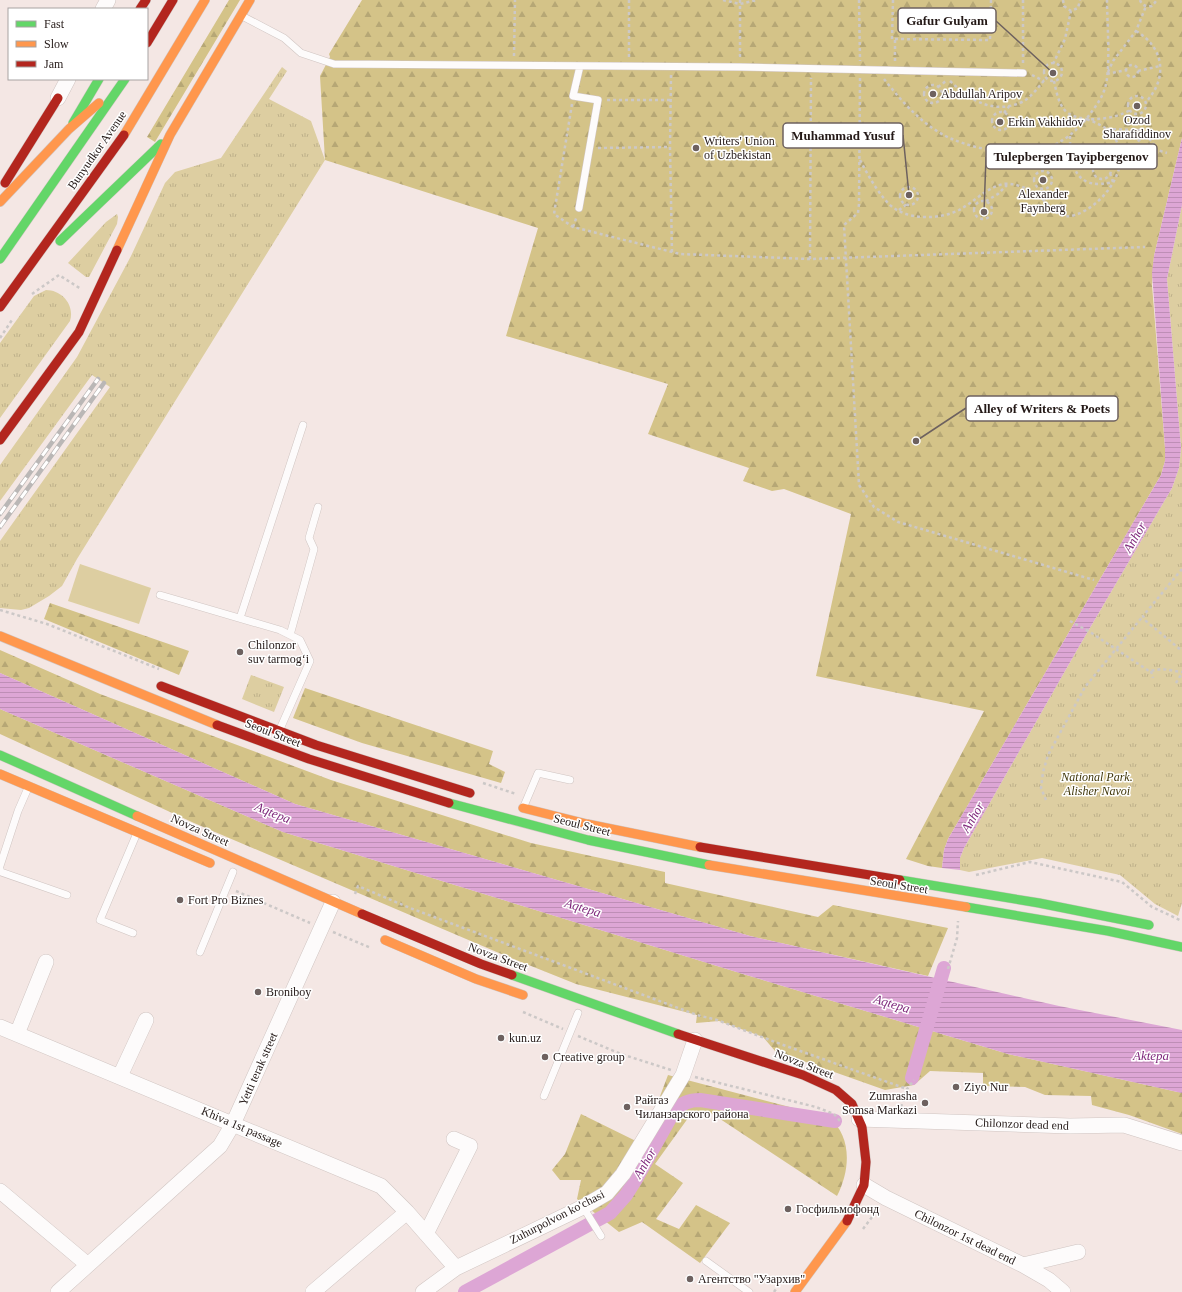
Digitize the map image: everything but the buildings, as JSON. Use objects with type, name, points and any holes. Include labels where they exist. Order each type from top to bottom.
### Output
[{"type":"main road","points":[[148,41],[172,0]]},
{"type":"main road","name":"Bunyudkor Avenue","points":[[0,307],[123,136],[205,0]]},
{"type":"main road","points":[[0,440],[80,332],[170,135],[250,0]]},
{"type":"main road","points":[[56,157],[69,129],[98,80]]},
{"type":"main road","points":[[0,202],[69,129],[124,80]]},
{"type":"main road","name":"Bunyudkor Avenue","points":[[0,259],[124,80]]},
{"type":"main road","points":[[0,191],[58,98]]},
{"type":"main road","points":[[20,279],[170,135]]},
{"type":"main road","points":[[28,220],[50,171]]},
{"type":"main road","name":"Seoul Street","points":[[0,636],[254,739],[308,759],[474,809],[588,840],[820,884],[1071,925],[1182,947]]},
{"type":"main road","name":"Seoul Street","points":[[154,683],[279,731],[370,763],[482,797]]},
{"type":"main road","name":"Novza Street","points":[[0,755],[327,915],[481,964],[692,1048],[731,1050],[820,1082],[846,1097],[855,1109],[859,1119]]},
{"type":"main road","points":[[0,774],[230,871]]},
{"type":"main road","name":"Seoul Street","points":[[519,807],[596,826],[711,850],[1039,903],[1159,927]]},
{"type":"main road","points":[[376,936],[476,978],[534,998]]},
{"type":"main road","name":"Novza Street","points":[[809,1088],[839,1100],[850,1108],[859,1119]]},
{"type":"main road","points":[[795,1292],[848,1219],[864,1185],[866,1152],[859,1119]]},
{"type":"street","points":[[58,98],[67,80]]},
{"type":"street","name":"Yetti terak street","points":[[58,1292],[220,1146],[233,1124],[327,915]]},
{"type":"street","points":[[17,1034],[46,962]]},
{"type":"street","points":[[120,1076],[146,1020]]},
{"type":"street","name":"Khiva 1st passage","points":[[0,1027],[380,1186],[407,1212],[456,1268]]},
{"type":"street","name":"Zuhurpolvon ko'chasi","points":[[423,1292],[456,1268],[585,1210],[607,1193],[623,1174],[683,1074],[692,1048]]},
{"type":"street","name":"Chilonzor dead end","points":[[859,1119],[897,1119],[1070,1126],[1124,1125],[1182,1144]]},
{"type":"street","points":[[426,1234],[470,1146],[454,1139]]},
{"type":"street","name":"Chilonzor 1st dead end","points":[[864,1185],[886,1198],[1023,1265],[1050,1280],[1063,1292]]},
{"type":"street","points":[[0,1191],[88,1265]]},
{"type":"street","points":[[313,1292],[407,1212]]},
{"type":"street","points":[[1023,1265],[1078,1252]]},
{"type":"lane","points":[[240,15],[284,38],[301,53],[334,64],[672,66],[1023,73]]},
{"type":"lane","points":[[579,208],[598,100],[573,96],[580,66]]},
{"type":"lane","points":[[240,618],[303,425]]},
{"type":"lane","points":[[290,635],[314,550],[309,538],[318,507]]},
{"type":"lane","points":[[160,595],[280,630],[300,640],[310,661],[279,731]]},
{"type":"lane","points":[[519,807],[527,797],[538,773],[570,780]]},
{"type":"lane","points":[[29,786],[18,811],[0,868],[1,872],[67,895]]},
{"type":"lane","points":[[133,933],[100,920],[138,833]]},
{"type":"lane","points":[[200,952],[227,887],[230,871]]},
{"type":"lane","points":[[544,1096],[578,1013]]},
{"type":"lane","points":[[585,1210],[601,1236]]},
{"type":"lane","points":[[706,1261],[749,1292]]},
{"type":"path","points":[[514,65],[515,0]]},
{"type":"path","points":[[628,0],[628,66]]},
{"type":"path","points":[[723,0],[740,4],[757,0]]},
{"type":"path","points":[[740,0],[740,67]]},
{"type":"path","points":[[860,0],[860,160],[858,213],[844,226],[859,485],[874,507],[898,522],[1094,580]]},
{"type":"path","points":[[893,0],[892,39],[895,39],[895,70]]},
{"type":"path","points":[[895,39],[990,40],[991,0]]},
{"type":"path","points":[[1022,0],[1023,73]]},
{"type":"path","points":[[1064,0],[1064,6],[1070,11]]},
{"type":"path","points":[[1070,11],[1078,8],[1080,0]]},
{"type":"path","points":[[876,70],[901,100],[925,122],[951,138],[976,147],[1000,152],[1030,151],[1050,147],[1070,135],[1086,119],[1099,102],[1105,87],[1107,74],[1107,0]]},
{"type":"path","points":[[1140,0],[1146,6],[1152,6],[1158,1]]},
{"type":"path","points":[[1107,74],[1113,61],[1136,31],[1146,6]]},
{"type":"path","points":[[1046,78],[1044,73],[1046,68],[1053,64],[1065,39],[1070,11]]},
{"type":"path","points":[[1136,31],[1153,44],[1160,66],[1158,82],[1154,93],[1145,103],[1144,108],[1140,112],[1135,113],[1130,110],[1128,103],[1134,97],[1142,98],[1145,103]]},
{"type":"path","points":[[1053,64],[1060,68],[1062,73],[1059,78],[1054,81]]},
{"type":"path","points":[[1107,74],[1126,70],[1129,66],[1134,65],[1138,72]]},
{"type":"path","points":[[672,66],[670,148],[672,252]]},
{"type":"path","points":[[1126,70],[1127,74],[1131,77],[1137,75],[1138,72],[1160,66]]},
{"type":"path","points":[[810,259],[811,69]]},
{"type":"path","points":[[941,72],[960,91],[984,105],[1010,105],[1023,101],[1046,78]]},
{"type":"path","points":[[1046,78],[1054,81]]},
{"type":"path","points":[[938,87],[941,92],[940,98],[936,102],[928,101],[924,94],[925,89],[930,86],[938,87],[948,80]]},
{"type":"path","points":[[1054,81],[1063,108],[1068,114],[1076,118],[1086,119],[1115,117],[1130,110]]},
{"type":"path","points":[[573,96],[554,214],[573,227],[672,252],[810,259],[845,256],[1145,246]]},
{"type":"path","points":[[598,100],[671,100]]},
{"type":"path","points":[[1004,113],[1010,105]]},
{"type":"path","points":[[998,113],[1004,113],[1008,116],[1009,125],[1005,129],[999,130],[993,124],[993,119],[998,113]]},
{"type":"path","points":[[1086,119],[1107,129],[1140,130],[1143,132],[1144,138]]},
{"type":"path","points":[[860,160],[874,185],[889,204],[899,210],[920,217],[941,217],[958,210],[987,190],[1007,184],[1021,187],[1037,194],[1055,212],[1063,216],[1075,215],[1099,200],[1110,190],[1117,174],[1120,158],[1117,142],[1107,129]]},
{"type":"path","points":[[1070,135],[1071,163],[1080,177],[1090,184],[1104,184],[1113,182]]},
{"type":"path","points":[[1144,138],[1150,139],[1153,142],[1154,149],[1151,154],[1144,156],[1140,155],[1136,149],[1138,140],[1144,138]]},
{"type":"path","points":[[590,148],[670,148]]},
{"type":"path","points":[[1119,152],[1136,149]]},
{"type":"path","points":[[1154,149],[1167,153]]},
{"type":"path","points":[[1030,151],[1042,171]]},
{"type":"path","points":[[1110,173],[1106,178],[1097,177],[1094,173],[1094,165],[1102,161],[1107,163],[1110,168],[1113,182]]},
{"type":"path","points":[[1042,171],[1048,173],[1051,181],[1046,188],[1039,188],[1035,183],[1034,178],[1037,173],[1042,171]]},
{"type":"path","points":[[985,202],[991,208],[990,214],[986,218],[978,217],[974,210],[975,205],[980,202],[985,202],[998,194],[1007,184]]},
{"type":"path","points":[[899,210],[907,204],[912,204],[917,197],[916,191],[911,188],[903,189],[900,194],[901,199],[907,204]]},
{"type":"path","points":[[1037,194],[1039,188]]},
{"type":"path","points":[[31,295],[59,275],[95,299]]},
{"type":"path","points":[[0,338],[13,319]]},
{"type":"path","points":[[1046,800],[1041,788],[1042,772],[1048,755],[1085,687],[1182,568]]},
{"type":"path","points":[[0,610],[47,624],[163,670]]},
{"type":"path","points":[[1143,616],[1146,621],[1182,651]]},
{"type":"path","points":[[1071,621],[1149,671],[1162,669],[1182,672],[1176,683]]},
{"type":"path","points":[[1151,670],[1153,678]]},
{"type":"path","points":[[475,781],[527,797]]},
{"type":"path","points":[[969,876],[1030,862],[1036,863],[1122,882],[1152,907],[1182,921]]},
{"type":"path","points":[[348,892],[355,896],[358,886],[410,908],[690,1013],[717,1020],[908,1089]]},
{"type":"path","points":[[227,887],[327,915],[373,949]]},
{"type":"path","points":[[948,969],[957,938],[958,918]]},
{"type":"path","points":[[519,1010],[621,1054],[683,1074],[816,1107],[834,1114],[842,1124]]},
{"type":"path","points":[[897,1119],[908,1089],[914,1080]]},
{"type":"path","points":[[774,1292],[783,1280]]},
{"type":"green space","points":[[229,0],[240,0],[155,142],[147,137]]},
{"type":"green space","points":[[362,0],[1182,0],[1182,138],[1154,256],[1152,285],[1165,461],[1161,475],[948,839],[944,850],[942,868],[928,866],[906,859],[984,711],[816,676],[851,514],[784,489],[772,491],[743,481],[749,468],[648,434],[668,384],[506,336],[538,228],[325,160],[320,76],[330,57],[329,54]]},
{"type":"green space","points":[[282,67],[287,71],[269,99],[311,121],[325,160],[77,559],[62,586],[29,608],[21,610],[0,608],[0,541],[110,387],[92,375],[0,501],[0,465],[77,357],[131,256],[165,183],[175,172],[221,158]]},
{"type":"green space","name":"National Park. Alisher Navoi","points":[[1182,205],[1182,903],[1178,916],[1155,904],[1120,875],[1042,858],[969,872],[960,870],[960,858],[964,848],[1077,650],[1172,488],[1179,468],[1181,448],[1167,279]]},
{"type":"green space","points":[[117,214],[117,224],[89,277],[86,277],[68,263],[106,222]]},
{"type":"green space","points":[[46,290],[57,293],[66,300],[71,309],[70,321],[0,418],[0,343],[34,296]]},
{"type":"green space","points":[[80,564],[151,588],[139,624],[68,601]]},
{"type":"green space","points":[[50,603],[189,651],[179,675],[44,619]]},
{"type":"green space","points":[[0,650],[100,694],[331,780],[531,843],[665,872],[665,883],[818,917],[833,905],[948,928],[928,976],[750,936],[295,804],[0,673]]},
{"type":"green space","points":[[251,675],[284,687],[274,712],[242,699]]},
{"type":"green space","points":[[305,688],[493,751],[489,764],[505,772],[501,783],[362,743],[293,718]]},
{"type":"green space","points":[[0,709],[283,832],[1008,1054],[1182,1093],[1182,1134],[1129,1115],[1092,1105],[1091,1096],[1045,1095],[1025,1087],[983,1086],[983,1073],[930,1071],[914,1085],[885,1090],[775,1051],[763,1037],[719,1021],[696,1023],[697,1015],[576,984],[506,956],[194,823],[0,734]]},
{"type":"green space","points":[[668,1075],[828,1117],[842,1134],[847,1154],[845,1176],[837,1196],[708,1111],[691,1114],[655,1164],[683,1183],[656,1219],[679,1229],[696,1205],[730,1223],[700,1263],[642,1222],[619,1232],[577,1199],[581,1180],[560,1180],[552,1170],[565,1154],[581,1114],[642,1144]]},
{"type":"water","name":"Anhor","points":[[1182,138],[1182,205],[1167,279],[1181,448],[1179,468],[1172,488],[1077,650],[964,848],[960,858],[960,870],[942,868],[944,850],[948,839],[1161,475],[1165,461],[1165,448],[1152,273],[1154,256]]},
{"type":"water","name":"Aktepa","points":[[0,673],[295,804],[750,936],[1059,1006],[1182,1030],[1182,1093],[1008,1054],[283,832],[0,709]]},
{"type":"waterway","name":"Anhor","points":[[912,1078],[944,968]]},
{"type":"waterway","name":"Anhor","points":[[465,1292],[610,1213],[626,1195],[674,1111],[686,1102],[700,1100],[835,1121]]},
{"type":"railway","points":[[0,514],[98,379]]},
{"type":"railway","points":[[0,527],[104,383]]},
{"type":"traffic: fast","points":[[73,123],[98,80]]},
{"type":"traffic: fast","points":[[0,259],[124,80]]},
{"type":"traffic: fast","points":[[60,241],[161,144]]},
{"type":"traffic: fast","points":[[0,755],[137,816]]},
{"type":"traffic: fast","points":[[449,803],[588,840],[709,865]]},
{"type":"traffic: fast","points":[[900,880],[1039,903],[1149,925]]},
{"type":"traffic: fast","points":[[966,907],[1108,931],[1182,947]]},
{"type":"traffic: fast","points":[[512,975],[678,1034]]},
{"type":"traffic: slow","points":[[124,135],[205,0]]},
{"type":"traffic: slow","points":[[170,135],[250,0]]},
{"type":"traffic: slow","points":[[0,202],[69,129],[99,103]]},
{"type":"traffic: slow","points":[[117,250],[170,135]]},
{"type":"traffic: slow","points":[[0,636],[217,725]]},
{"type":"traffic: slow","points":[[0,774],[210,863]]},
{"type":"traffic: slow","points":[[523,808],[587,824],[700,847]]},
{"type":"traffic: slow","points":[[137,816],[362,914]]},
{"type":"traffic: slow","points":[[709,865],[966,907]]},
{"type":"traffic: slow","points":[[385,940],[476,979],[523,995]]},
{"type":"traffic: slow","points":[[795,1292],[847,1221]]},
{"type":"traffic: jam","points":[[141,8],[146,0]]},
{"type":"traffic: jam","points":[[148,41],[173,0]]},
{"type":"traffic: jam","points":[[5,183],[58,98]]},
{"type":"traffic: jam","points":[[0,307],[124,135]]},
{"type":"traffic: jam","points":[[0,440],[79,332],[117,250]]},
{"type":"traffic: jam","points":[[161,686],[316,745],[470,793]]},
{"type":"traffic: jam","points":[[217,725],[309,759],[449,803]]},
{"type":"traffic: jam","points":[[700,847],[900,880]]},
{"type":"traffic: jam","points":[[362,914],[481,964],[512,975]]},
{"type":"traffic: jam","points":[[678,1034],[803,1075],[836,1090],[852,1104],[862,1127],[866,1162],[864,1185],[847,1221]]},
{"type":"place","name":"Gafur Gulyam","points":[[1053,73]]},
{"type":"place","name":"Abdullah Aripov","points":[[933,94]]},
{"type":"place","name":"Ozod Sharafiddinov","points":[[1137,106]]},
{"type":"place","name":"Erkin Vakhidov","points":[[1000,122]]},
{"type":"place","name":"Writers' Union of Uzbekistan","points":[[696,148]]},
{"type":"place","name":"Alexander Faynberg","points":[[1043,180]]},
{"type":"place","name":"Muhammad Yusuf","points":[[909,195]]},
{"type":"place","name":"Tulepbergen Tayipbergenov","points":[[984,212]]},
{"type":"place","name":"Alley of Writers & Poets","points":[[916,441]]},
{"type":"place","name":"Chilonzor suv tarmog‘i","points":[[240,652]]},
{"type":"place","name":"Fort Pro Biznes","points":[[180,900]]},
{"type":"place","name":"Broniboy","points":[[258,992]]},
{"type":"place","name":"kun.uz","points":[[501,1038]]},
{"type":"place","name":"Creative group","points":[[545,1057]]},
{"type":"place","name":"Ziyo Nur","points":[[956,1087]]},
{"type":"place","name":"Zumrasha Somsa Markazi","points":[[925,1103]]},
{"type":"place","name":"Райгаз Чиланзарского района","points":[[627,1107]]},
{"type":"place","name":"Госфильмофонд","points":[[788,1209]]},
{"type":"place","name":"Агентство \"Узархив\"","points":[[690,1279]]},
{"type":"water label","name":"Aqtepa","points":[[273,812]]},
{"type":"water label","name":"Aqtepa","points":[[583,907]]},
{"type":"water label","name":"Aqtepa","points":[[892,1003]]}]
